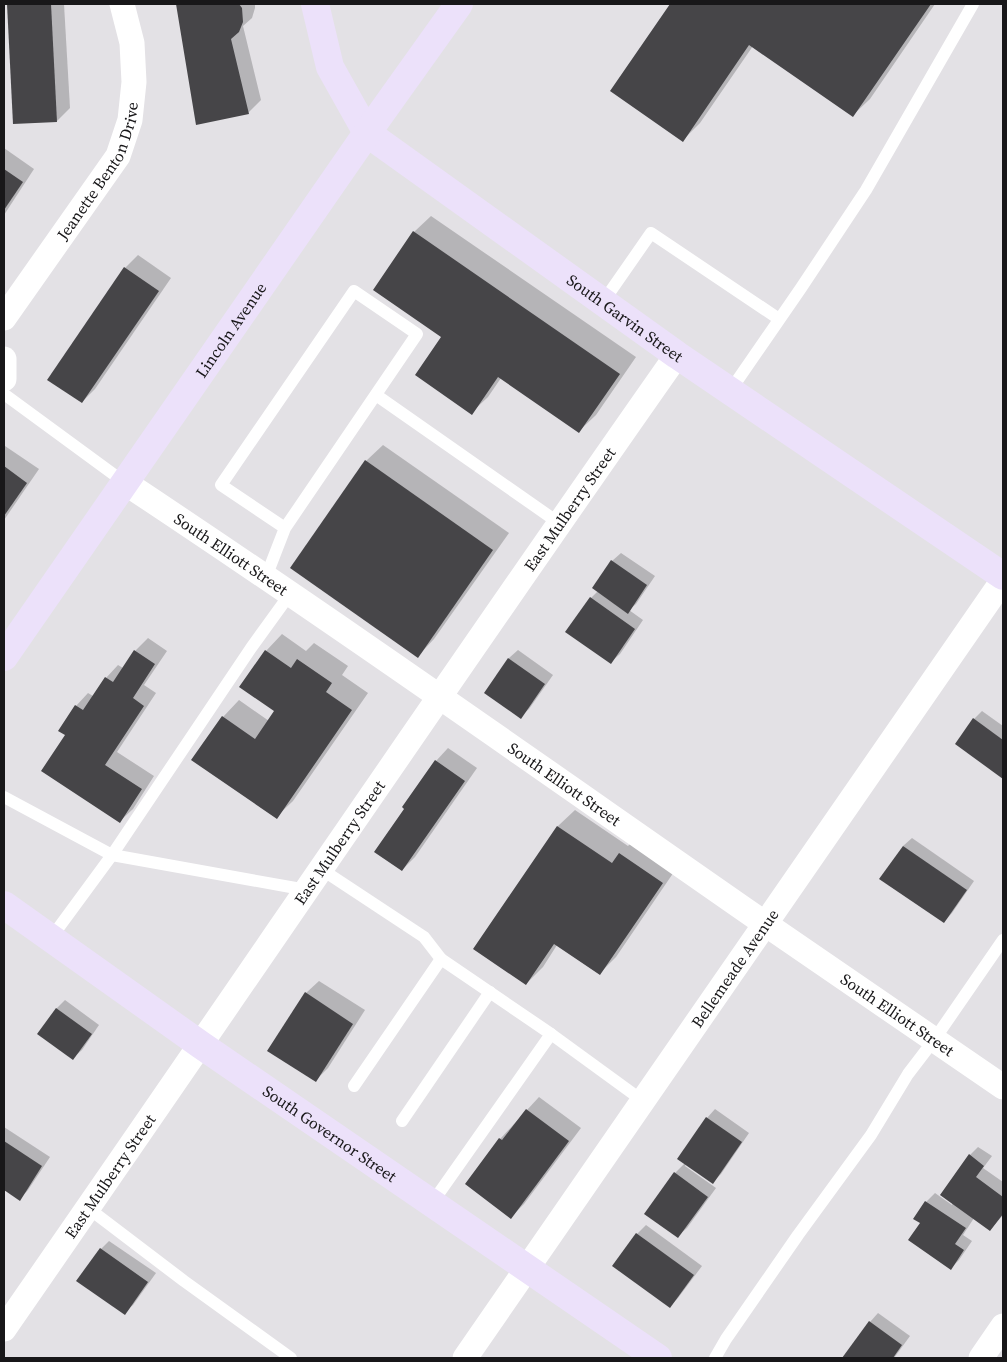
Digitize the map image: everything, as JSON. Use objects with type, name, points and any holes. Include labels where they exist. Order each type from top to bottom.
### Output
[{"type":"street","name":"Jeanette Benton Drive","points":[[4,318],[118,156],[130,120],[134,82],[132,44],[122,4]]},
{"type":"street","name":"South Garvin Street","points":[[315,4],[330,67],[367,133],[677,356],[1003,576]]},
{"type":"street","name":"Lincoln Avenue","points":[[4,657],[367,133],[459,4]]},
{"type":"street","name":"East Mulberry Street","points":[[4,1329],[559,523],[677,356]]},
{"type":"street","points":[[4,359],[4,379]]},
{"type":"street","name":"South Elliott Street","points":[[124,482],[266,577],[1003,1087]]},
{"type":"street","name":"Bellemeade Avenue","points":[[465,1358],[1003,580]]},
{"type":"street","name":"South Governor Street","points":[[4,905],[201,1045],[658,1358]]},
{"type":"lane","points":[[730,391],[866,190],[973,4]]},
{"type":"lane","points":[[603,302],[651,233],[779,319]]},
{"type":"lane","points":[[266,577],[285,528],[417,334],[354,291],[221,485],[285,528]]},
{"type":"lane","points":[[4,394],[124,482]]},
{"type":"lane","points":[[376,395],[559,523]]},
{"type":"lane","points":[[51,938],[112,855],[251,648],[290,594]]},
{"type":"lane","points":[[4,797],[112,855],[307,890]]},
{"type":"lane","points":[[321,869],[424,937],[441,959],[551,1034],[643,1102]]},
{"type":"lane","points":[[716,1358],[726,1339],[870,1135],[908,1074],[934,1040],[1003,940]]},
{"type":"lane","points":[[354,1086],[441,959]]},
{"type":"lane","points":[[402,1121],[490,992]]},
{"type":"lane","points":[[432,1203],[551,1034]]},
{"type":"lane","points":[[88,1208],[184,1281],[291,1358]]},
{"type":"building","points":[[7,4],[51,4],[57,122],[13,124]]},
{"type":"building","points":[[176,4],[239,4],[242,8],[243,22],[239,32],[231,39],[249,114],[196,125]]},
{"type":"building","points":[[670,4],[931,4],[853,117],[749,45],[683,142],[610,91]]},
{"type":"building","points":[[4,169],[23,182],[4,210]]},
{"type":"building","points":[[413,231],[620,374],[579,433],[498,377],[472,415],[415,375],[441,337],[373,290]]},
{"type":"building","points":[[124,267],[159,291],[82,403],[47,380]]},
{"type":"building","points":[[365,460],[493,550],[418,658],[290,568]]},
{"type":"building","points":[[4,466],[27,483],[4,516]]},
{"type":"building","points":[[611,560],[647,585],[628,614],[592,588]]},
{"type":"building","points":[[590,597],[635,629],[611,664],[565,632]]},
{"type":"building","points":[[134,650],[155,664],[133,698],[144,706],[105,765],[142,789],[120,823],[41,771],[65,735],[58,731],[75,705],[83,710],[105,677],[113,682]]},
{"type":"building","points":[[265,650],[291,668],[297,659],[332,683],[326,692],[352,710],[277,819],[191,760],[222,716],[255,739],[274,711],[239,687]]},
{"type":"building","points":[[508,658],[545,684],[521,719],[484,693]]},
{"type":"building","points":[[973,718],[1003,740],[1003,779],[955,744]]},
{"type":"building","points":[[435,760],[465,781],[402,871],[374,852],[404,809],[402,807]]},
{"type":"building","points":[[557,826],[612,863],[619,853],[663,883],[600,975],[554,944],[526,985],[473,949]]},
{"type":"building","points":[[903,846],[967,890],[944,923],[879,879]]},
{"type":"building","points":[[305,992],[353,1024],[316,1082],[267,1051]]},
{"type":"building","points":[[56,1008],[92,1034],[73,1060],[37,1034]]},
{"type":"building","points":[[526,1109],[569,1141],[511,1219],[465,1184],[499,1138],[502,1140]]},
{"type":"building","points":[[706,1117],[742,1142],[713,1184],[677,1159]]},
{"type":"building","points":[[4,1141],[42,1166],[20,1201],[4,1190]]},
{"type":"building","points":[[969,1154],[984,1166],[976,1177],[1003,1197],[1003,1214],[990,1231],[940,1195]]},
{"type":"building","points":[[674,1172],[708,1197],[678,1238],[644,1214]]},
{"type":"building","points":[[925,1201],[966,1228],[955,1244],[964,1250],[951,1270],[908,1240],[920,1223],[913,1219]]},
{"type":"building","points":[[636,1233],[694,1275],[670,1308],[612,1266]]},
{"type":"building","points":[[100,1248],[148,1282],[125,1315],[76,1281]]},
{"type":"building","points":[[869,1321],[902,1345],[893,1358],[842,1358]]}]
